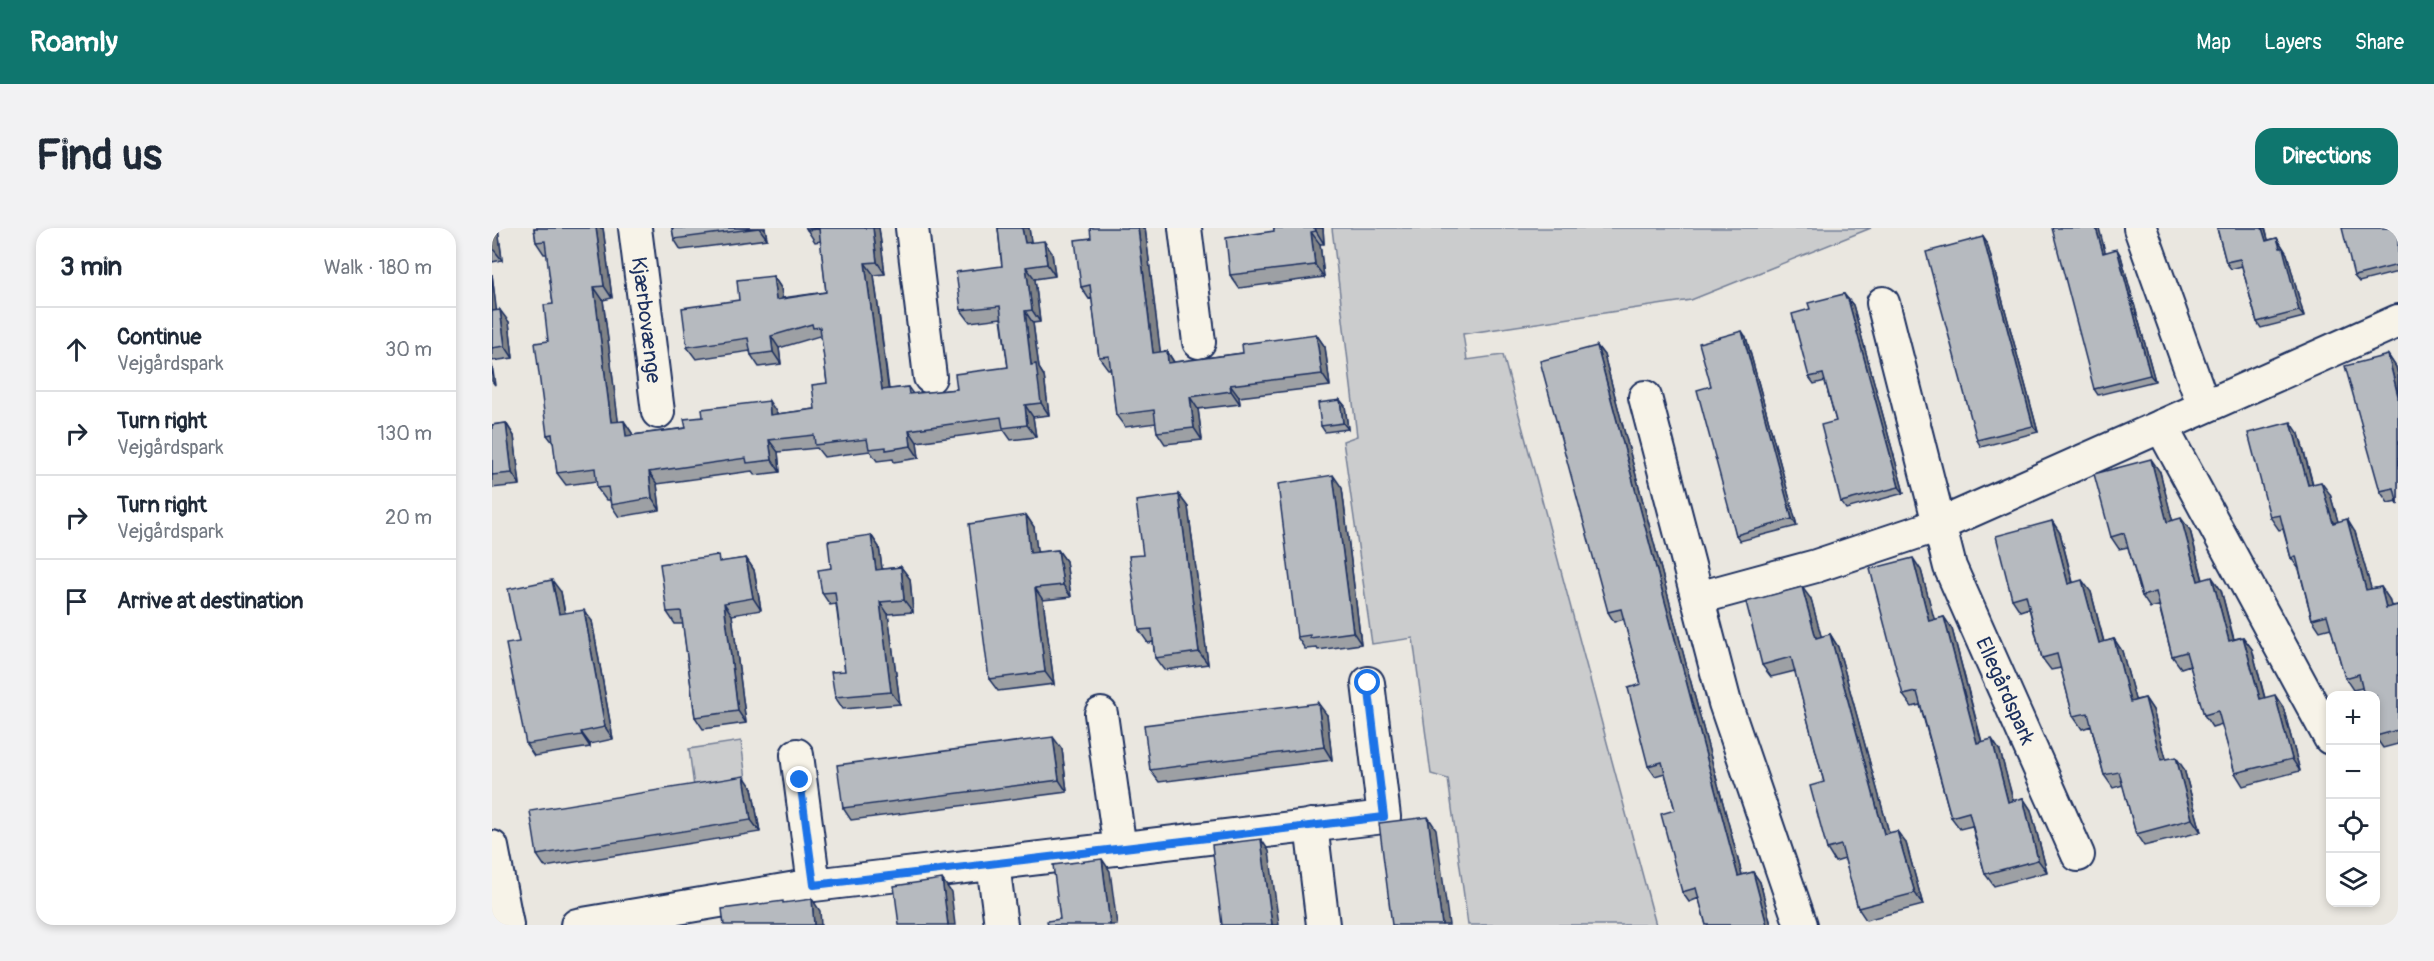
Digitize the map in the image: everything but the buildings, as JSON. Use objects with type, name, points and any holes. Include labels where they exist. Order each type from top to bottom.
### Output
[{"type":"street","name":"Kjærbovænge","points":[[635,228],[657,412]]},
{"type":"street","points":[[912,228],[930,376]]},
{"type":"street","points":[[1185,228],[1199,342]]},
{"type":"street","points":[[2140,228],[2204,407]]},
{"type":"street","name":"Ellegårdspark","points":[[1882,303],[1950,567],[2078,855]]},
{"type":"street","points":[[1698,598],[1816,566],[1939,525],[2398,321]]},
{"type":"street","points":[[1645,397],[1725,703],[1801,925]]},
{"type":"street","points":[[2161,426],[2326,729]]},
{"type":"street","points":[[578,925],[676,916],[814,885],[1384,817],[1368,683]]},
{"type":"street","points":[[1101,714],[1120,849]]},
{"type":"street","points":[[797,755],[814,885]]},
{"type":"street","points":[[1311,825],[1323,925]]},
{"type":"street","points":[[492,847],[507,925]]},
{"type":"street","points":[[993,864],[1000,925]]},
{"type":"shaded area","points":[[1332,228],[1871,228],[1691,300],[1463,334],[1467,360],[1503,355],[1656,925],[1468,925],[1448,779],[1431,774],[1413,638],[1372,644],[1343,441],[1357,436]]},
{"type":"shaded area","points":[[741,741],[746,779],[694,787],[689,749]]},
{"type":"route","points":[[800,780],[814,885],[1384,817],[1368,683]]}]
